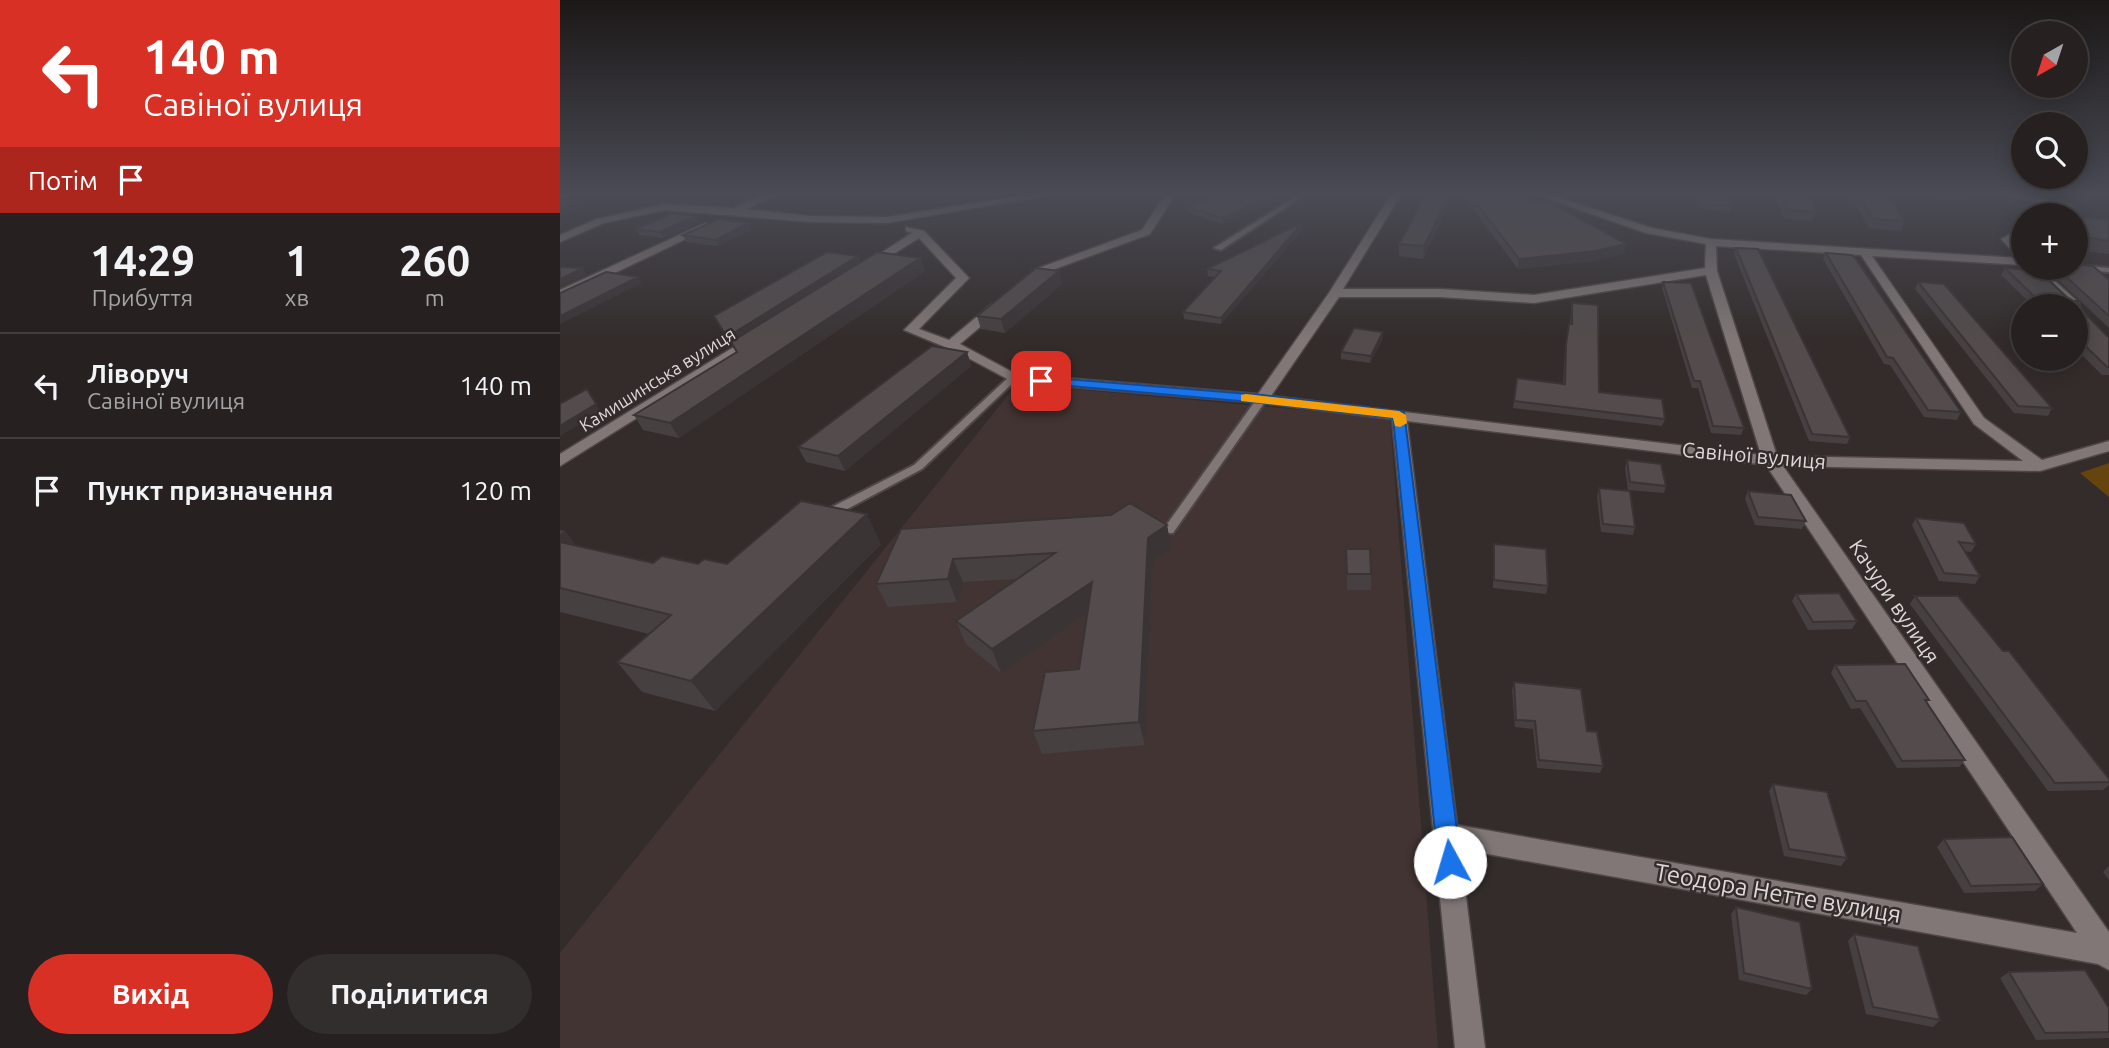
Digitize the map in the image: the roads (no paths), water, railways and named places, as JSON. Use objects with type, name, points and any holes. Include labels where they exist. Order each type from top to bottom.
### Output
[{"type":"street","points":[[560,295],[671,242]]},
{"type":"street","points":[[850,277],[906,242]]},
{"type":"street","points":[[929,242],[963,278],[910,330],[950,345],[1013,378]]},
{"type":"street","points":[[950,345],[1040,271],[1119,242]]},
{"type":"street","points":[[1262,399],[1367,242]]},
{"type":"street","points":[[1711,242],[2011,261]]},
{"type":"street","name":"Качури вулиця","points":[[1711,242],[1711,271],[1771,461],[2108,953]]},
{"type":"street","points":[[1863,250],[1979,421],[2040,466]]},
{"type":"street","points":[[1335,293],[1440,293],[1534,299],[1711,271]]},
{"type":"street","points":[[2048,280],[2062,294]]},
{"type":"street","name":"Камишинська вулиця","points":[[560,461],[769,328]]},
{"type":"street","name":"Савіної вулиця","points":[[1013,378],[1262,399],[1771,461],[2040,466],[2109,446]]},
{"type":"street","points":[[1399,415],[1470,1048]]},
{"type":"street","name":"Теодора Нетте вулиця","points":[[1447,835],[2108,953]]},
{"type":"lane","points":[[1219,248],[1229,242]]},
{"type":"lane","points":[[2088,268],[2109,270]]},
{"type":"lane","points":[[832,512],[918,467],[1013,378]]},
{"type":"lane","points":[[1169,530],[1262,399]]}]
